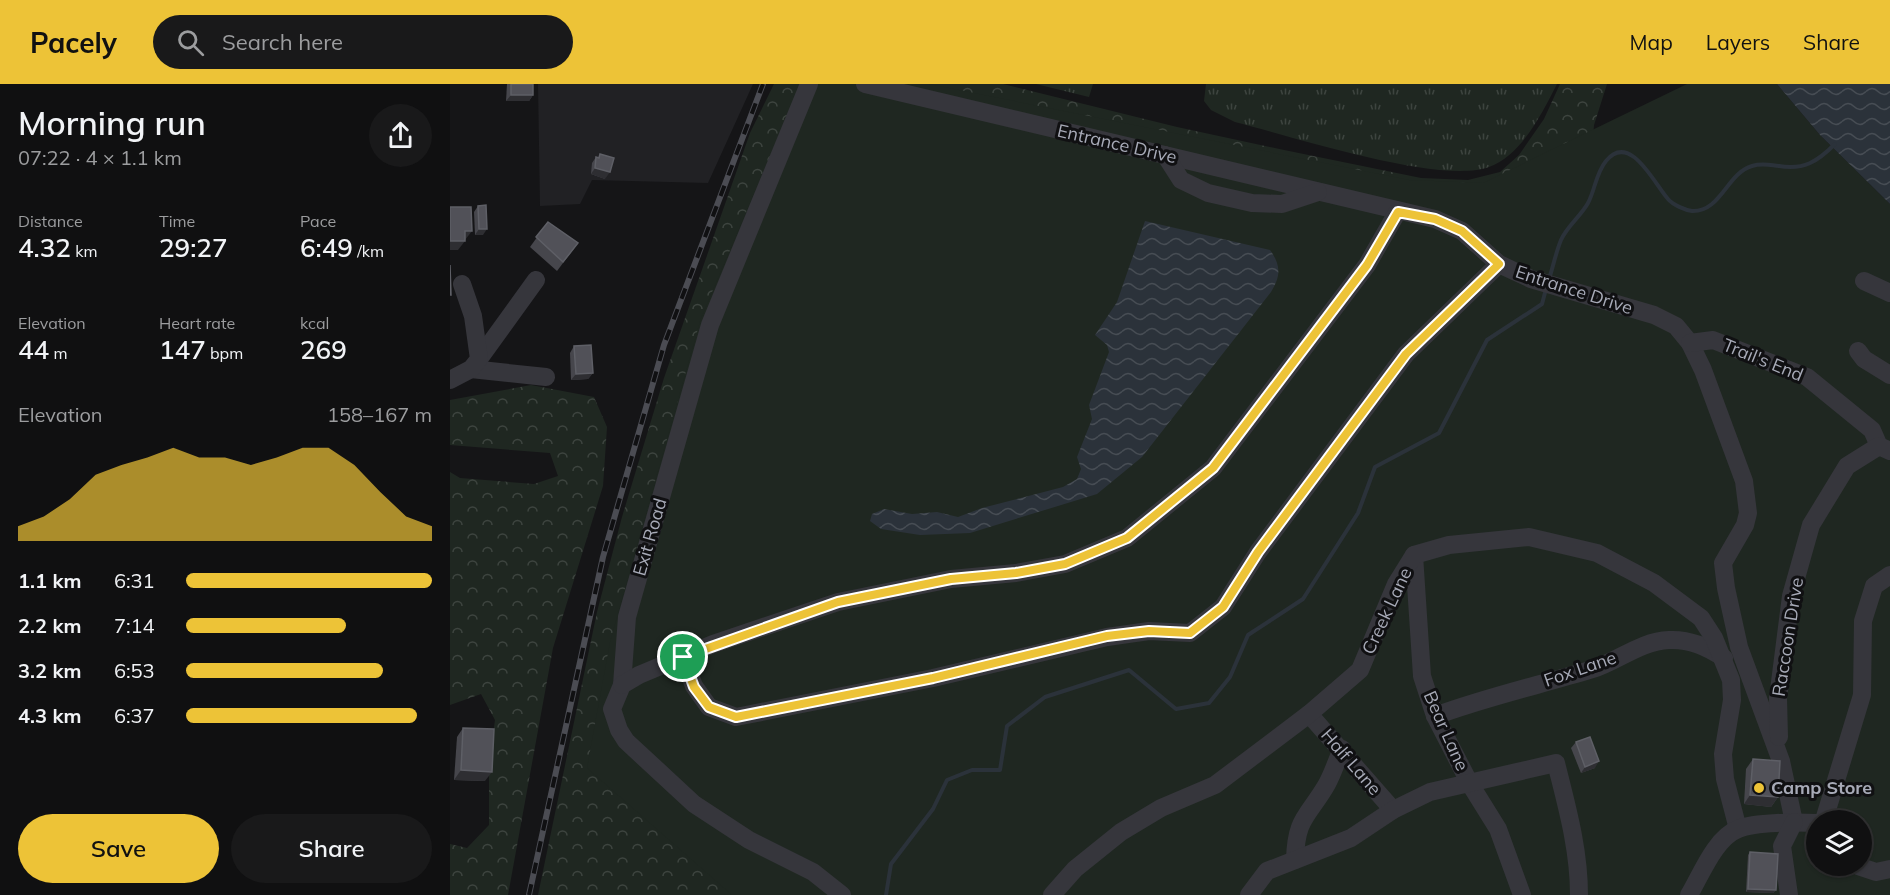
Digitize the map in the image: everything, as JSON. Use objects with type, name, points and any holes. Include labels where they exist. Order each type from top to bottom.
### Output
[{"type":"street","name":"Exit Road","points":[[808,84],[710,325],[627,617],[622,685],[612,709],[619,730],[626,741],[663,778],[694,804],[749,840],[813,873],[842,895]]},
{"type":"street","name":"Entrance Drive","points":[[865,84],[1435,219],[1462,231],[1499,264],[1530,279],[1654,315],[1676,326],[1690,343],[1703,370],[1744,481],[1748,513],[1745,525],[1723,563],[1724,571],[1739,647],[1781,760],[1794,822]]},
{"type":"street","points":[[1165,155],[1181,180],[1208,193],[1252,203],[1282,204],[1318,191]]},
{"type":"street","points":[[622,685],[639,675],[683,657],[838,602],[951,579],[1016,573],[1065,564],[1127,538],[1213,468],[1367,265],[1398,212]]},
{"type":"street","points":[[683,657],[694,687],[709,707],[736,717],[933,678],[1107,636],[1149,631],[1190,633],[1223,607],[1258,552],[1406,354],[1499,264]]},
{"type":"street","points":[[450,380],[475,364],[536,280]]},
{"type":"street","points":[[1864,281],[1890,293]]},
{"type":"street","points":[[462,284],[473,316],[475,364]]},
{"type":"street","name":"Trail's End","points":[[1690,343],[1713,340],[1807,377],[1872,430],[1885,449]]},
{"type":"street","points":[[1858,351],[1864,359],[1890,375]]},
{"type":"street","points":[[475,364],[546,377]]},
{"type":"street","name":"Raccoon Drive","points":[[1781,760],[1777,721],[1779,688],[1791,596],[1811,525],[1847,466],[1885,449]]},
{"type":"street","name":"Creek Lane","points":[[1052,895],[1075,869],[1121,832],[1161,808],[1215,785],[1309,714],[1360,670],[1396,584],[1414,555],[1449,545],[1529,537],[1597,553],[1653,583],[1701,618],[1724,658],[1731,680],[1732,700],[1724,754],[1725,779],[1738,829]]},
{"type":"street","name":"Bear Lane","points":[[1414,555],[1422,676],[1435,716],[1470,784],[1498,829],[1522,895]]},
{"type":"street","points":[[1827,810],[1862,695],[1863,621],[1874,586],[1890,575]]},
{"type":"street","name":"Fox Lane","points":[[1435,716],[1592,669],[1649,644],[1668,639],[1689,641],[1707,647],[1724,658]]},
{"type":"street","name":"Half Lane","points":[[1309,714],[1393,810]]},
{"type":"street","points":[[1295,860],[1296,838],[1304,814],[1326,784],[1342,749]]},
{"type":"street","points":[[1249,895],[1268,871],[1351,838],[1393,810],[1430,792],[1556,763],[1574,836],[1579,867],[1579,895]]},
{"type":"street","points":[[1789,895],[1782,846],[1794,822]]},
{"type":"street","points":[[1689,895],[1722,842],[1738,829],[1806,823]]},
{"type":"street","points":[[1872,871],[1890,869]]},
{"type":"shaded area","points":[[538,84],[753,84],[708,183],[592,180],[580,204],[540,206]]},
{"type":"green space","points":[[774,84],[806,84],[876,895],[538,895],[597,612],[622,517],[664,378],[750,133]]},
{"type":"green space","points":[[801,84],[929,84],[1409,180],[1483,183],[1687,84],[1777,84],[1820,135],[1890,204],[1890,895],[732,895],[587,768],[610,642],[701,318]]},
{"type":"green space","points":[[906,84],[1003,84],[1177,127],[1284,150],[1421,178],[1468,180],[1500,172],[1519,155],[1544,119],[1560,84],[1607,84],[1594,125],[1592,147],[1554,233]]},
{"type":"green space","points":[[1036,84],[1093,84],[1089,97]]},
{"type":"green space","points":[[1206,84],[1557,84],[1530,132],[1511,153],[1489,167],[1466,171],[1437,170],[1402,164],[1327,147],[1235,122],[1211,110],[1204,101]]},
{"type":"green space","points":[[531,385],[594,397],[607,427],[603,486],[553,648],[508,895],[450,895],[450,844],[467,848],[489,825],[489,764],[495,720],[481,694],[450,705],[450,472],[460,478],[534,484],[558,476],[550,453],[450,445],[450,400]]},
{"type":"water","points":[[1777,84],[1890,84],[1890,204],[1820,135]]},
{"type":"water","points":[[1145,221],[1270,250],[1278,266],[1278,276],[1271,292],[1142,457],[1097,494],[970,533],[920,535],[881,529],[870,521],[872,514],[884,509],[912,514],[937,512],[958,517],[982,508],[1063,487],[1077,479],[1081,469],[1077,457],[1092,419],[1089,405],[1109,352],[1107,345],[1095,335],[1117,302]]},
{"type":"building","points":[[511,84],[533,84],[533,95],[511,95]]},
{"type":"building","points":[[600,154],[614,158],[610,172],[595,168],[596,157],[599,158]]},
{"type":"building","points":[[486,205],[487,229],[479,229],[478,206]]},
{"type":"building","points":[[450,207],[471,207],[472,231],[465,231],[465,241],[450,241]]},
{"type":"building","points":[[548,222],[578,243],[563,262],[536,237]]},
{"type":"building","points":[[591,345],[593,373],[576,374],[574,346]]},
{"type":"building","points":[[463,728],[494,729],[492,772],[461,770]]},
{"type":"building","points":[[1590,737],[1599,761],[1585,767],[1576,742]]},
{"type":"building","points":[[1753,759],[1780,761],[1778,797],[1750,795]]},
{"type":"building","points":[[1750,852],[1778,854],[1776,890],[1748,889]]},
{"type":"waterway","points":[[1549,279],[1561,240],[1588,203],[1603,166],[1615,153],[1624,152],[1633,156],[1670,201],[1692,211],[1702,210],[1710,205],[1743,170],[1766,164],[1788,167],[1803,166],[1822,156],[1835,144]]},
{"type":"waterway","points":[[886,895],[891,864],[933,809],[947,780],[972,770],[1000,770],[1007,726],[1045,697],[1129,670],[1176,709],[1209,703],[1230,677],[1248,635],[1303,599],[1358,513],[1375,467],[1439,433],[1487,340],[1542,304],[1546,289]]},
{"type":"railway","points":[[529,895],[603,557],[664,345],[763,84]]},
{"type":"place","name":"Camp Store","points":[[1759,788]]},
{"type":"route","points":[[1398,212],[1435,219],[1462,231],[1499,264],[1406,354],[1258,552],[1223,607],[1190,633],[1149,631],[1107,636],[933,678],[736,717],[709,707],[694,687],[683,657],[713,644],[838,602],[951,579],[1016,573],[1065,564],[1127,538],[1213,468],[1367,265],[1398,212]]}]
